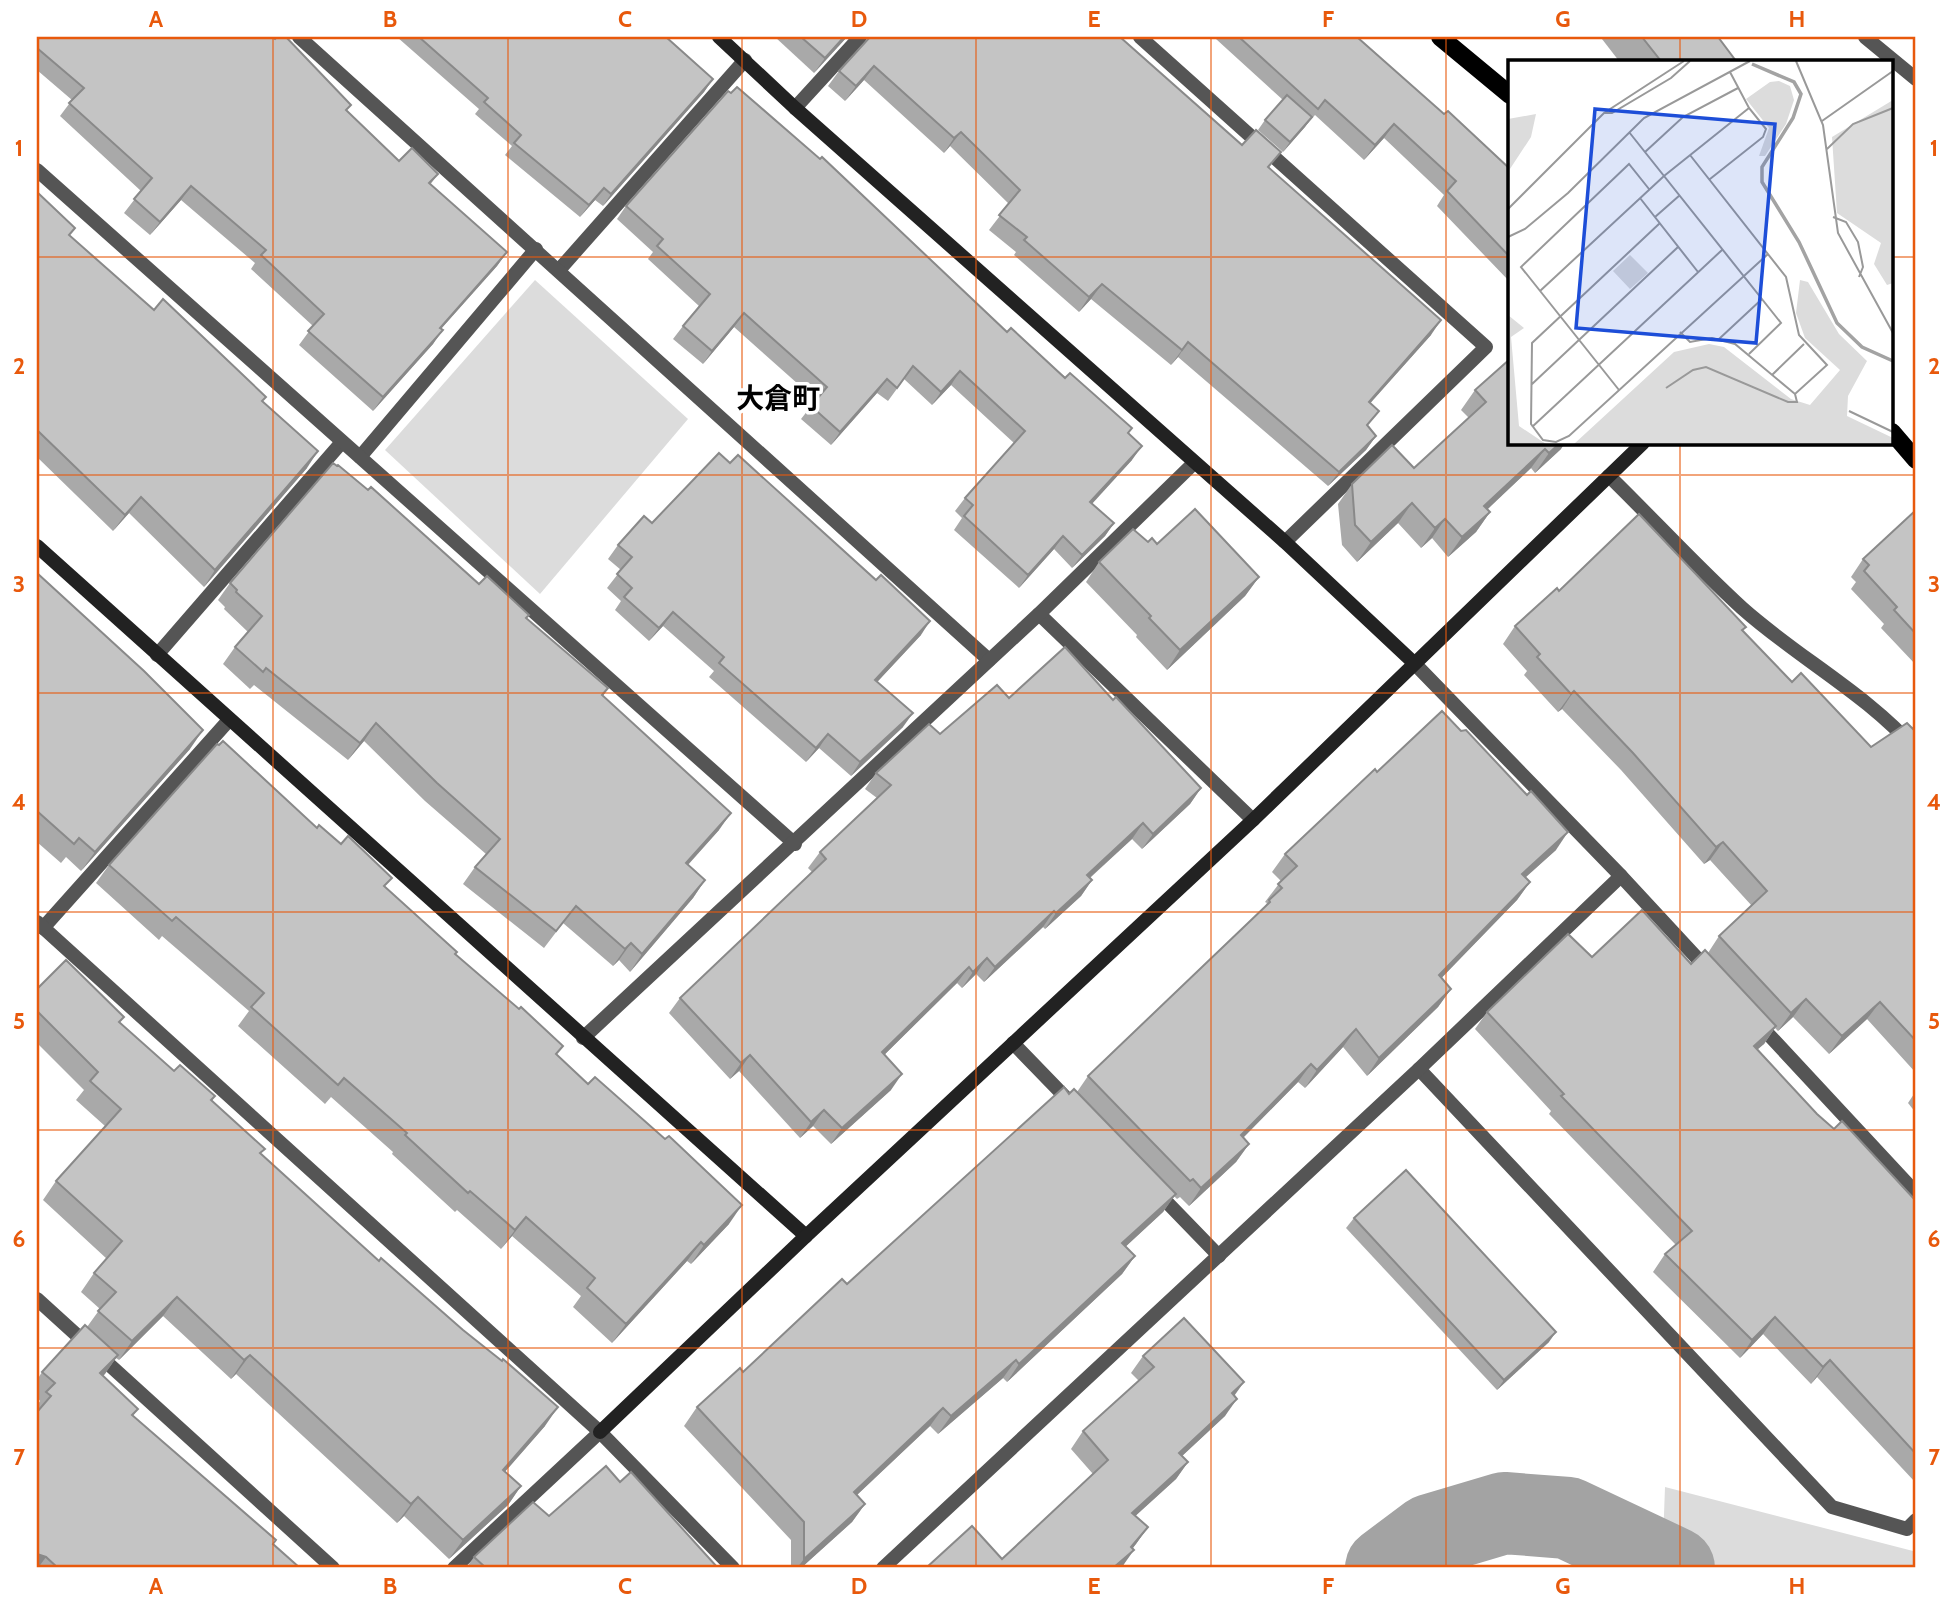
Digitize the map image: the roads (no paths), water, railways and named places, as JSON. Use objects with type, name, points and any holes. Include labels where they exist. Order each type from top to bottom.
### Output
[{"type":"main road","points":[[1440,37],[1508,93]]},
{"type":"main road","points":[[1894,434],[1916,460]]},
{"type":"street","points":[[299,37],[989,660]]},
{"type":"street","points":[[719,37],[795,108],[1285,542],[1414,663],[1716,978]]},
{"type":"street","points":[[795,108],[860,37]]},
{"type":"street","points":[[1140,37],[1486,347],[1285,542]]},
{"type":"street","points":[[1865,37],[1893,60]]},
{"type":"street","points":[[559,270],[746,60]]},
{"type":"street","points":[[1894,61],[1916,79]]},
{"type":"street","points":[[37,170],[795,844]]},
{"type":"street","points":[[360,457],[536,249]]},
{"type":"street","points":[[157,655],[342,442]]},
{"type":"street","points":[[454,1568],[1253,820],[1642,444]]},
{"type":"street","points":[[583,1038],[795,844],[1039,614],[1194,463]]},
{"type":"street","points":[[1609,475],[1742,608],[1869,704],[1916,750]]},
{"type":"street","points":[[37,546],[806,1237]]},
{"type":"street","points":[[1039,614],[1253,820]]},
{"type":"street","points":[[229,720],[39,928],[600,1432],[733,1568]]},
{"type":"street","points":[[883,1568],[1419,1069],[1621,876]]},
{"type":"street","points":[[1745,1009],[1916,1192]]},
{"type":"street","points":[[1013,1043],[1079,1111]]},
{"type":"street","points":[[1419,1069],[1832,1507],[1908,1529],[1916,1520]]},
{"type":"street","points":[[1144,1178],[1219,1256]]},
{"type":"street","points":[[37,1299],[333,1568]]},
{"type":"waterway","points":[[1386,1568],[1430,1535],[1504,1513],[1568,1518],[1674,1568]]},
{"type":"district","name":"大倉町","points":[[778,398]]}]
